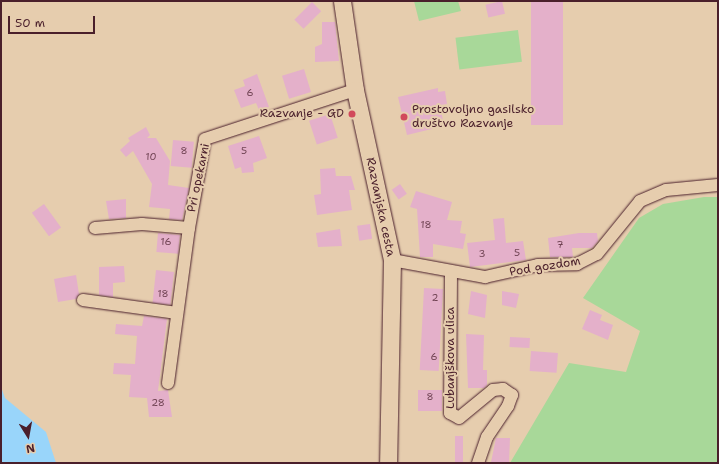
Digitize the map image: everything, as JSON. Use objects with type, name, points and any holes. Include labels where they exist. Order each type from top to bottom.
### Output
[{"type":"street","name":"Razvanjska cesta","points":[[342,1],[355,90],[392,260],[388,463]]},
{"type":"street","name":"Pri opekarni","points":[[168,383],[189,228],[205,139],[355,90]]},
{"type":"street","name":"Pod gozdom","points":[[392,260],[485,277],[538,266],[576,264],[597,254],[640,201],[666,190],[718,186]]},
{"type":"street","name":"Pri opekarni","points":[[95,228],[142,224],[189,228]]},
{"type":"street","name":"Lubanjškova ulica","points":[[451,272],[450,413],[459,418],[493,390],[502,389],[512,395],[508,406],[487,437],[478,463]]},
{"type":"street","points":[[83,300],[178,313]]},
{"type":"green space","points":[[414,1],[458,1],[461,11],[419,21]]},
{"type":"green space","points":[[518,30],[522,62],[459,69],[455,38]]},
{"type":"green space","points":[[704,197],[718,197],[718,463],[510,463],[569,363],[626,372],[640,331],[583,298],[639,218],[663,204]]},
{"type":"water","points":[[1,387],[5,398],[46,432],[56,463],[1,463]]},
{"type":"building","points":[[502,1],[505,14],[488,17],[485,5]]},
{"type":"building","points":[[531,1],[563,1],[563,125],[531,125]]},
{"type":"building","points":[[312,2],[321,11],[304,29],[294,20]]},
{"type":"building","points":[[322,22],[335,22],[339,61],[315,62],[315,47],[322,44]]},
{"type":"building","points":[[304,69],[311,92],[289,99],[282,76]]},
{"type":"building","points":[[257,74],[269,107],[259,110],[256,103],[241,108],[234,90],[245,86],[243,80]]},
{"type":"building","points":[[438,88],[438,92],[445,91],[447,104],[440,105],[444,126],[407,135],[398,97]]},
{"type":"building","points":[[330,114],[338,138],[317,145],[309,121]]},
{"type":"building","points":[[146,127],[150,135],[147,138],[156,138],[170,161],[168,185],[189,188],[182,220],[169,219],[170,209],[149,207],[152,184],[133,151],[126,157],[120,150],[130,141],[128,138]]},
{"type":"building","points":[[259,136],[267,158],[253,163],[254,172],[242,173],[241,167],[235,169],[228,146]]},
{"type":"building","points":[[173,140],[194,142],[192,168],[171,166]]},
{"type":"building","points":[[335,168],[336,176],[351,176],[355,190],[349,190],[352,210],[317,215],[314,195],[321,194],[320,169]]},
{"type":"building","points":[[400,184],[407,194],[399,200],[392,190]]},
{"type":"building","points":[[416,191],[452,202],[447,220],[462,221],[460,233],[466,234],[463,249],[433,244],[433,257],[420,257],[417,209],[410,207]]},
{"type":"building","points":[[126,199],[126,218],[109,219],[106,201]]},
{"type":"building","points":[[44,204],[61,227],[49,236],[32,213]]},
{"type":"building","points":[[504,218],[506,243],[523,241],[526,260],[470,267],[467,243],[495,240],[493,219]]},
{"type":"building","points":[[370,224],[372,239],[359,241],[357,226]]},
{"type":"building","points":[[340,229],[342,246],[318,247],[316,233]]},
{"type":"building","points":[[158,233],[180,235],[178,254],[156,252]]},
{"type":"building","points":[[579,233],[597,233],[598,241],[592,248],[572,248],[573,257],[550,257],[548,238]]},
{"type":"building","points":[[124,266],[125,282],[113,283],[113,297],[99,295],[99,267]]},
{"type":"building","points":[[156,270],[174,272],[170,305],[153,303]]},
{"type":"building","points":[[76,275],[79,294],[76,299],[58,302],[54,279]]},
{"type":"building","points":[[424,288],[443,289],[439,371],[420,370]]},
{"type":"building","points":[[471,291],[487,295],[485,318],[468,314]]},
{"type":"building","points":[[502,291],[519,294],[516,308],[502,305]]},
{"type":"building","points":[[590,310],[602,315],[600,320],[613,325],[608,340],[582,329]]},
{"type":"building","points":[[144,316],[167,319],[158,391],[168,390],[172,417],[149,417],[147,398],[129,397],[131,375],[113,374],[114,363],[135,364],[137,336],[115,334],[116,324],[142,326]]},
{"type":"building","points":[[466,334],[484,335],[483,370],[487,370],[487,385],[484,388],[468,388]]},
{"type":"building","points":[[510,337],[530,338],[529,348],[509,347]]},
{"type":"building","points":[[531,351],[558,353],[557,373],[530,371]]},
{"type":"building","points":[[418,390],[442,390],[442,411],[418,411]]},
{"type":"building","points":[[455,436],[463,436],[463,463],[455,463]]},
{"type":"building","points":[[496,438],[510,438],[509,463],[491,462]]},
{"type":"place","name":"Razvanje - GD","points":[[352,114]]},
{"type":"place","name":"Prostovoljno gasilsko društvo Razvanje","points":[[404,117]]}]
